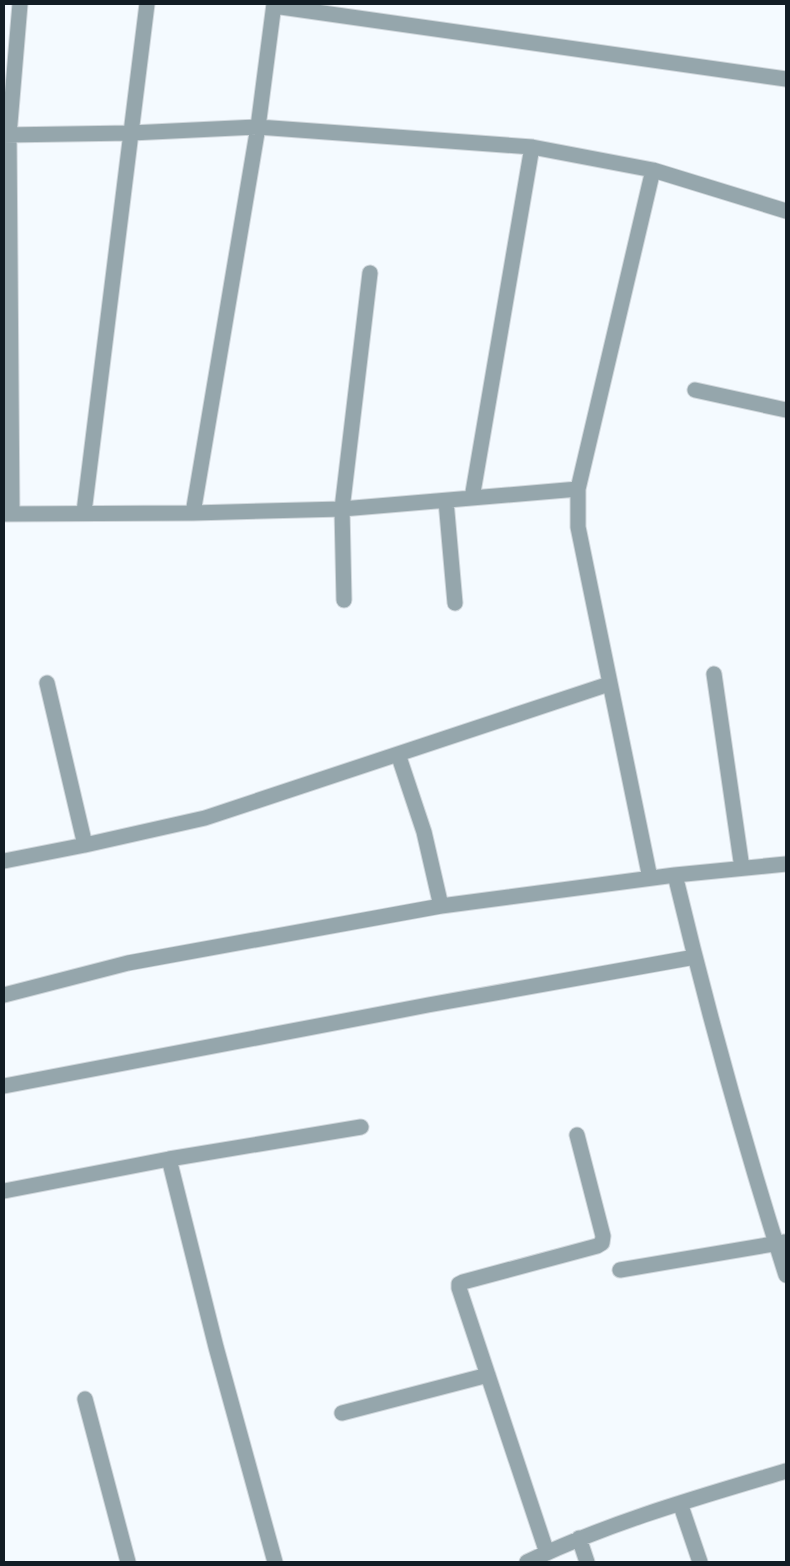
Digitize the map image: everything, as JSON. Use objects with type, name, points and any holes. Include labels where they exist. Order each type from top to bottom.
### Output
[{"type":"street","points":[[20,4],[6,135],[8,514],[84,512],[193,513],[342,509],[578,489]]},
{"type":"street","points":[[84,512],[147,4]]},
{"type":"street","points":[[193,513],[258,127],[274,5],[786,79]]},
{"type":"street","points":[[6,135],[131,133],[258,127],[532,147],[652,170],[786,211]]},
{"type":"street","points":[[472,498],[532,147]]},
{"type":"street","points":[[650,878],[578,527],[578,489],[652,170]]},
{"type":"street","points":[[344,600],[342,509],[370,273]]},
{"type":"street","points":[[694,390],[786,410]]},
{"type":"street","points":[[446,501],[455,603]]},
{"type":"street","points":[[714,674],[742,868]]},
{"type":"street","points":[[47,683],[85,845]]},
{"type":"street","points":[[4,861],[205,818],[609,684]]},
{"type":"street","points":[[398,754],[424,832],[440,906]]},
{"type":"street","points":[[4,995],[128,963],[440,906],[650,878],[786,864]]},
{"type":"street","points":[[675,875],[695,957],[742,1127],[781,1243],[786,1275]]},
{"type":"street","points":[[4,1086],[428,1004],[695,957]]},
{"type":"street","points":[[4,1191],[169,1159],[361,1127]]},
{"type":"street","points":[[547,1553],[459,1284],[597,1246],[602,1243],[603,1236],[577,1135]]},
{"type":"street","points":[[169,1159],[216,1347],[275,1562]]},
{"type":"street","points":[[620,1270],[781,1243]]},
{"type":"street","points":[[342,1414],[488,1376]]},
{"type":"street","points":[[85,1399],[128,1562]]},
{"type":"street","points":[[527,1562],[579,1538],[680,1503],[786,1471]]},
{"type":"street","points":[[680,1503],[700,1562]]},
{"type":"street","points":[[579,1538],[587,1562]]}]
